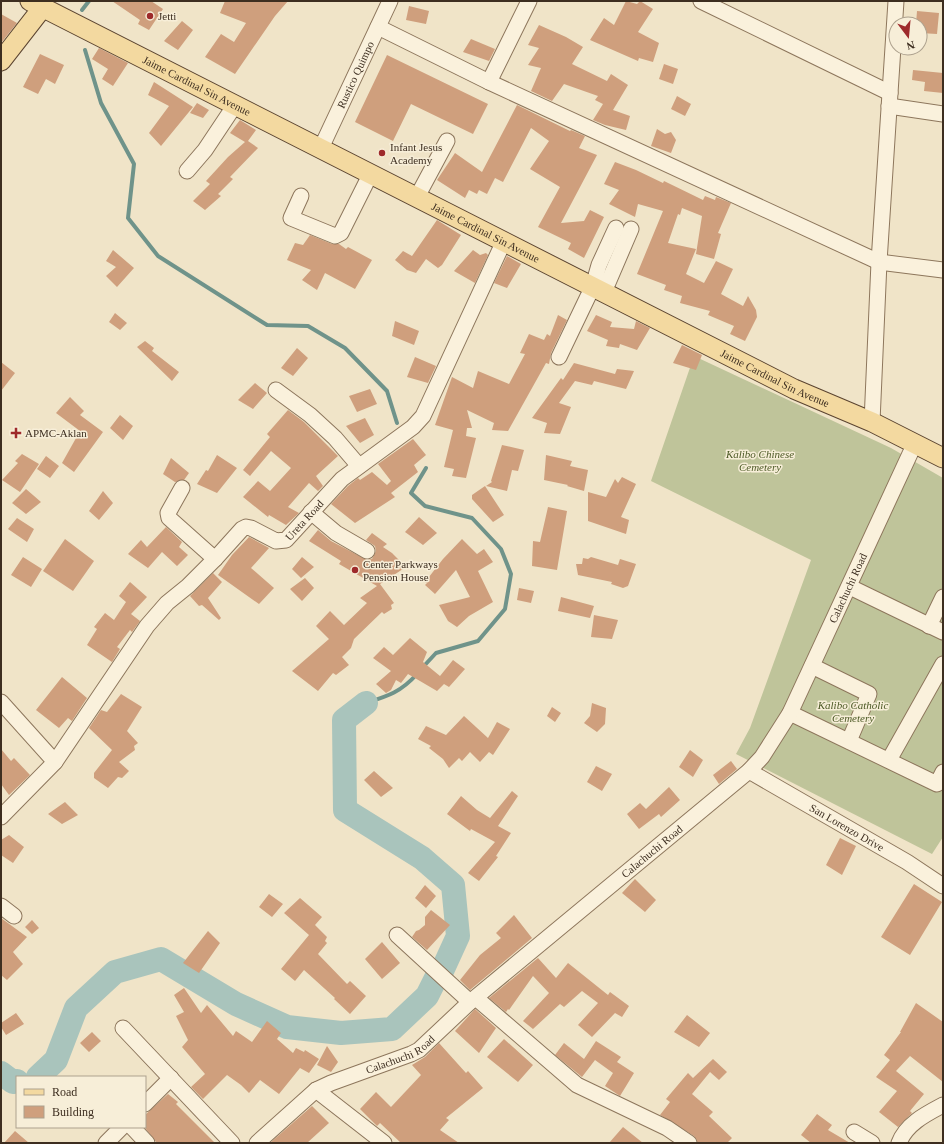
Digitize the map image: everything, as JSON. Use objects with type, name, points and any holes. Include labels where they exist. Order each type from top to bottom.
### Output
[{"type":"main road","points":[[1,61],[36,4]]},
{"type":"main road","name":"Jaime Cardinal Sin Avenue","points":[[36,4],[794,388],[872,422],[943,458]]},
{"type":"street","name":"Rustico Quimpo","points":[[321,148],[390,1]]},
{"type":"street","points":[[489,82],[529,1]]},
{"type":"street","points":[[701,1],[890,100],[943,114]]},
{"type":"street","points":[[872,422],[879,262],[896,1]]},
{"type":"street","points":[[378,27],[489,82],[879,262],[943,270]]},
{"type":"street","points":[[187,172],[206,150],[235,104]]},
{"type":"street","points":[[417,197],[447,141]]},
{"type":"street","points":[[301,196],[289,222],[335,236],[341,233],[371,173]]},
{"type":"street","points":[[559,357],[599,289],[623,228]]},
{"type":"street","name":"Ureta Road","points":[[2,813],[55,762],[147,626],[167,603],[188,586],[246,527],[281,542],[286,540],[342,479],[413,427],[422,416],[504,241]]},
{"type":"street","points":[[276,390],[310,415],[335,438],[359,466]]},
{"type":"street","name":"Calachuchi Road","points":[[257,1143],[316,1090],[415,1052],[473,1000],[750,771],[762,757],[790,713],[850,587],[915,443]]},
{"type":"street","points":[[182,488],[168,513],[169,518],[215,559]]},
{"type":"street","points":[[311,512],[336,533],[367,550]]},
{"type":"street","points":[[850,587],[943,632]]},
{"type":"street","points":[[929,626],[943,597]]},
{"type":"street","points":[[889,760],[943,664]]},
{"type":"street","points":[[812,666],[869,694],[849,741]]},
{"type":"street","points":[[1,702],[55,762]]},
{"type":"street","points":[[790,713],[937,784],[943,772]]},
{"type":"street","name":"San Lorenzo Drive","points":[[750,771],[907,862],[943,886]]},
{"type":"street","points":[[1,906],[14,916]]},
{"type":"street","points":[[397,936],[577,1085],[667,1128],[688,1143]]},
{"type":"street","points":[[123,1028],[232,1143]]},
{"type":"street","points":[[146,1103],[171,1078]]},
{"type":"street","points":[[316,1090],[384,1143]]},
{"type":"street","points":[[899,1143],[902,1134],[917,1121],[943,1105]]},
{"type":"street","points":[[106,1143],[121,1128]]},
{"type":"street","points":[[133,1128],[147,1143]]},
{"type":"street","points":[[854,1132],[872,1143]]},
{"type":"green space","name":"Kalibo Catholic Cemetery","points":[[694,356],[891,448],[943,478],[943,837],[932,854],[736,754],[750,728],[811,560],[651,481]]},
{"type":"building","points":[[112,1],[151,1],[163,9],[149,30],[138,24],[140,20]]},
{"type":"building","points":[[225,1],[288,1],[275,16],[235,74],[205,57],[221,34],[234,42],[246,23],[220,13]]},
{"type":"building","points":[[626,1],[637,4],[640,1],[653,9],[638,32],[659,43],[653,62],[639,58],[638,61],[590,40],[604,18],[614,25]]},
{"type":"building","points":[[409,6],[429,11],[426,24],[406,20]]},
{"type":"building","points":[[917,11],[939,13],[937,34],[928,33],[928,16],[917,16]]},
{"type":"building","points":[[1,14],[17,23],[1,43]]},
{"type":"building","points":[[182,21],[193,30],[178,50],[164,41]]},
{"type":"building","points":[[539,25],[566,37],[583,47],[572,64],[607,81],[611,74],[628,85],[613,110],[630,116],[626,130],[605,125],[593,120],[603,104],[595,100],[598,96],[564,84],[552,101],[531,91],[541,68],[528,65],[539,48],[528,45]]},
{"type":"building","points":[[471,39],[495,49],[489,61],[463,52]]},
{"type":"building","points":[[99,48],[128,63],[113,86],[102,79],[108,69],[92,59]]},
{"type":"building","points":[[40,54],[64,65],[55,84],[46,79],[38,94],[23,87]]},
{"type":"building","points":[[387,55],[488,104],[473,134],[411,104],[393,141],[355,122]]},
{"type":"building","points":[[664,64],[678,69],[673,84],[659,79]]},
{"type":"building","points":[[913,70],[943,73],[943,93],[924,91],[925,82],[912,80]]},
{"type":"building","points":[[154,82],[193,107],[161,146],[149,133],[169,106],[148,95]]},
{"type":"building","points":[[677,96],[691,104],[685,116],[671,109]]},
{"type":"building","points":[[197,103],[209,110],[203,118],[190,113]]},
{"type":"building","points":[[517,105],[570,131],[571,130],[585,136],[579,148],[597,155],[561,223],[584,221],[590,210],[604,217],[584,258],[568,249],[571,243],[538,227],[560,187],[530,169],[549,141],[531,128],[503,182],[495,178],[487,194],[479,190],[477,194],[469,190],[465,198],[437,180],[455,153],[482,172]]},
{"type":"building","points":[[240,120],[256,130],[248,141],[258,148],[230,177],[233,179],[218,194],[221,196],[205,210],[193,201],[210,184],[206,181],[228,157],[245,142],[230,133]]},
{"type":"building","points":[[657,129],[665,134],[671,132],[676,140],[671,153],[651,146]]},
{"type":"building","points":[[615,162],[663,183],[664,181],[703,200],[705,196],[715,200],[716,197],[731,203],[718,233],[721,234],[714,259],[696,254],[702,216],[682,208],[680,215],[678,214],[668,243],[696,249],[686,274],[704,283],[716,261],[733,269],[721,294],[743,306],[748,296],[756,310],[757,317],[745,341],[730,334],[734,326],[708,315],[710,311],[680,303],[682,296],[664,290],[666,285],[637,274],[663,211],[638,204],[635,217],[609,204],[619,190],[604,184]]},
{"type":"building","points":[[437,220],[461,235],[442,265],[438,268],[426,259],[416,273],[407,270],[395,260],[403,251],[412,256]]},
{"type":"building","points":[[310,235],[332,244],[339,244],[346,249],[348,247],[372,260],[355,289],[325,273],[317,290],[302,280],[311,270],[287,260],[295,243],[303,245]]},
{"type":"building","points":[[113,250],[134,268],[117,287],[106,276],[116,267],[106,261]]},
{"type":"building","points":[[473,250],[480,255],[486,253],[488,255],[475,283],[454,271]]},
{"type":"building","points":[[507,256],[521,264],[507,288],[494,283]]},
{"type":"building","points":[[115,313],[127,323],[120,330],[109,322]]},
{"type":"building","points":[[558,315],[567,320],[551,353],[549,364],[546,363],[508,431],[492,430],[494,423],[467,410],[472,428],[467,428],[466,436],[476,438],[466,478],[452,476],[454,469],[444,467],[453,430],[435,425],[452,377],[473,388],[478,371],[509,384],[525,354],[520,353],[529,334],[544,340],[547,334],[550,336]]},
{"type":"building","points":[[596,315],[612,322],[610,327],[634,329],[636,321],[650,328],[637,350],[620,344],[619,348],[606,346],[608,340],[587,331]]},
{"type":"building","points":[[395,321],[419,331],[414,345],[392,336]]},
{"type":"building","points":[[145,341],[154,348],[152,351],[179,372],[172,381],[137,347]]},
{"type":"building","points":[[682,345],[702,355],[696,370],[673,363]]},
{"type":"building","points":[[297,348],[308,358],[293,376],[281,368]]},
{"type":"building","points":[[415,357],[436,366],[428,383],[407,377]]},
{"type":"building","points":[[1,362],[15,373],[1,391]]},
{"type":"building","points":[[574,363],[615,374],[617,369],[634,371],[626,389],[594,381],[592,385],[575,381],[559,403],[571,407],[560,434],[544,433],[547,423],[532,418],[561,378],[563,380]]},
{"type":"building","points":[[255,383],[267,393],[253,409],[238,400]]},
{"type":"building","points":[[370,389],[377,404],[357,412],[349,396]]},
{"type":"building","points":[[70,397],[84,411],[80,415],[103,432],[74,472],[62,463],[80,431],[56,413]]},
{"type":"building","points":[[288,410],[304,422],[338,456],[316,476],[323,486],[318,491],[309,483],[288,507],[299,513],[286,525],[269,515],[268,517],[243,497],[258,481],[270,491],[291,468],[271,451],[250,476],[243,470],[270,437],[267,434]]},
{"type":"building","points":[[120,415],[133,426],[123,440],[110,428]]},
{"type":"building","points":[[365,418],[374,435],[360,443],[346,426]]},
{"type":"building","points":[[413,439],[426,455],[414,465],[418,472],[391,493],[395,497],[355,523],[331,504],[358,478],[360,480],[372,472],[387,485],[391,481],[378,464]]},
{"type":"building","points":[[502,445],[524,450],[518,471],[512,470],[507,491],[486,486],[492,482],[491,481]]},
{"type":"building","points":[[22,454],[39,464],[20,492],[2,480],[18,463],[15,461]]},
{"type":"building","points":[[217,455],[237,468],[217,493],[197,484],[206,470],[208,471]]},
{"type":"building","points":[[546,455],[572,461],[570,466],[588,470],[584,491],[567,486],[568,485],[544,480]]},
{"type":"building","points":[[46,456],[59,466],[50,478],[37,469]]},
{"type":"building","points":[[171,458],[189,473],[184,480],[175,482],[163,474]]},
{"type":"building","points":[[622,477],[636,484],[621,517],[629,520],[626,534],[588,521],[588,492],[606,497],[615,479],[618,483]]},
{"type":"building","points":[[485,486],[504,515],[493,522],[472,499],[472,495]]},
{"type":"building","points":[[26,489],[41,502],[26,514],[12,503]]},
{"type":"building","points":[[103,491],[113,503],[99,520],[89,511]]},
{"type":"building","points":[[548,507],[567,511],[557,570],[532,566],[533,541],[540,542]]},
{"type":"building","points":[[419,517],[437,533],[423,545],[405,532]]},
{"type":"building","points":[[17,518],[34,529],[27,542],[8,529]]},
{"type":"building","points":[[166,527],[182,542],[179,547],[188,555],[177,566],[162,552],[148,568],[128,554],[141,540],[147,547]]},
{"type":"building","points":[[318,530],[331,541],[367,560],[372,559],[376,551],[375,546],[366,540],[372,533],[387,544],[383,547],[392,553],[406,567],[380,584],[394,603],[391,605],[392,609],[384,614],[382,612],[354,639],[351,648],[342,657],[349,665],[336,675],[333,673],[318,691],[292,671],[329,639],[316,626],[330,611],[344,625],[367,603],[360,598],[377,586],[339,564],[341,561],[309,541]]},
{"type":"building","points":[[249,537],[269,548],[251,568],[274,588],[259,604],[218,575],[232,555]]},
{"type":"building","points":[[65,539],[94,561],[73,591],[43,571]]},
{"type":"building","points":[[462,539],[477,554],[484,549],[493,562],[478,571],[493,602],[469,616],[457,627],[448,621],[439,605],[470,597],[456,570],[435,594],[425,585],[427,583],[425,582],[443,559]]},
{"type":"building","points":[[23,557],[42,569],[31,587],[11,575]]},
{"type":"building","points":[[302,557],[314,567],[301,578],[292,569]]},
{"type":"building","points":[[591,557],[618,565],[620,559],[636,564],[628,586],[623,588],[611,584],[612,582],[578,575],[576,564],[582,564],[583,558],[588,559]]},
{"type":"building","points":[[213,573],[222,582],[208,598],[221,618],[219,620],[202,605],[199,606],[190,596]]},
{"type":"building","points":[[305,578],[314,588],[302,601],[290,589]]},
{"type":"building","points":[[130,582],[147,597],[131,614],[140,621],[132,632],[130,630],[117,647],[120,649],[112,662],[87,645],[97,629],[94,627],[105,613],[114,620],[126,602],[119,596]]},
{"type":"building","points":[[519,588],[534,591],[531,603],[517,600]]},
{"type":"building","points":[[561,597],[594,606],[590,618],[558,611]]},
{"type":"building","points":[[594,615],[618,620],[612,639],[591,637]]},
{"type":"building","points":[[410,638],[427,652],[423,662],[440,676],[453,660],[465,669],[449,687],[444,684],[437,691],[408,674],[401,683],[396,680],[391,690],[386,693],[376,684],[391,671],[373,658],[384,647],[393,655]]},
{"type":"building","points":[[62,677],[87,698],[72,721],[68,718],[59,728],[36,710]]},
{"type":"building","points":[[121,694],[142,707],[127,731],[138,743],[134,746],[135,750],[119,762],[129,771],[122,778],[118,777],[108,788],[94,778],[94,773],[112,750],[89,728],[101,710],[107,712]]},
{"type":"building","points":[[592,703],[606,708],[605,724],[597,732],[584,723],[590,716]]},
{"type":"building","points":[[552,707],[561,713],[555,722],[547,716]]},
{"type":"building","points":[[464,716],[488,738],[497,722],[510,729],[493,755],[489,752],[480,762],[470,752],[462,761],[459,758],[449,768],[443,759],[429,748],[431,746],[418,739],[426,726],[446,735]]},
{"type":"building","points":[[1,749],[11,761],[14,758],[30,775],[9,795],[1,784]]},
{"type":"building","points":[[690,750],[703,760],[693,777],[679,767]]},
{"type":"building","points":[[731,761],[737,769],[719,784],[713,775]]},
{"type":"building","points":[[596,766],[612,774],[602,791],[587,782]]},
{"type":"building","points":[[374,771],[393,788],[381,797],[364,780]]},
{"type":"building","points":[[669,787],[680,800],[661,817],[659,814],[639,829],[627,814],[640,803],[646,809]]},
{"type":"building","points":[[512,791],[518,796],[498,826],[511,833],[496,856],[498,857],[479,881],[468,873],[495,842],[471,829],[470,831],[447,814],[461,796],[477,810],[490,818]]},
{"type":"building","points":[[65,802],[78,815],[62,824],[48,814]]},
{"type":"building","points":[[9,835],[24,847],[13,863],[1,855],[1,840]]},
{"type":"building","points":[[840,838],[856,846],[842,875],[826,865]]},
{"type":"building","points":[[635,879],[656,900],[645,912],[622,893]]},
{"type":"building","points":[[914,884],[942,902],[910,955],[881,937]]},
{"type":"building","points":[[425,885],[436,896],[426,908],[415,898]]},
{"type":"building","points":[[269,894],[283,904],[272,917],[259,907]]},
{"type":"building","points":[[300,898],[322,917],[315,925],[327,937],[325,941],[327,943],[318,954],[347,984],[350,981],[366,996],[350,1014],[304,970],[295,981],[281,969],[309,935],[284,913]]},
{"type":"building","points":[[431,910],[450,925],[427,950],[412,937],[416,931],[425,925],[425,917]]},
{"type":"building","points":[[514,915],[532,938],[470,990],[460,980],[480,955],[501,938],[496,933]]},
{"type":"building","points":[[1,918],[27,937],[13,952],[23,964],[7,980],[1,975]]},
{"type":"building","points":[[32,920],[39,928],[32,934],[25,927]]},
{"type":"building","points":[[208,931],[220,943],[199,973],[183,963]]},
{"type":"building","points":[[382,942],[400,963],[382,979],[365,959]]},
{"type":"building","points":[[538,958],[556,978],[568,963],[608,995],[610,992],[629,1006],[622,1017],[615,1013],[592,1037],[578,1025],[598,1003],[582,991],[564,1007],[560,1004],[533,1029],[523,1021],[549,993],[533,976],[509,1010],[508,1009],[506,1012],[489,998]]},
{"type":"building","points":[[184,988],[201,1013],[207,1005],[233,1036],[236,1031],[252,1042],[267,1021],[281,1033],[277,1039],[293,1053],[296,1048],[304,1052],[305,1050],[319,1059],[309,1073],[300,1068],[279,1094],[260,1080],[249,1093],[227,1075],[203,1099],[191,1087],[205,1074],[182,1047],[188,1040],[176,1016],[184,1012],[174,995]]},
{"type":"building","points":[[916,1003],[943,1022],[943,1082],[910,1056],[896,1071],[924,1094],[910,1111],[912,1113],[898,1127],[879,1112],[897,1091],[876,1077],[890,1060],[884,1055],[901,1032]]},
{"type":"building","points":[[475,1009],[496,1028],[479,1053],[455,1031]]},
{"type":"building","points":[[16,1013],[24,1024],[6,1035],[1,1027],[1,1023]]},
{"type":"building","points":[[687,1015],[710,1033],[699,1047],[674,1032]]},
{"type":"building","points":[[92,1032],[101,1041],[89,1052],[80,1043]]},
{"type":"building","points":[[504,1039],[533,1065],[518,1082],[487,1057]]},
{"type":"building","points":[[596,1041],[621,1057],[617,1062],[634,1073],[620,1096],[605,1086],[613,1073],[595,1060],[582,1077],[555,1055],[564,1043],[584,1059]]},
{"type":"building","points":[[439,1043],[466,1073],[468,1071],[483,1088],[446,1118],[449,1120],[440,1130],[459,1143],[401,1143],[380,1123],[377,1126],[360,1109],[376,1092],[391,1107],[421,1075],[412,1065],[425,1057]]},
{"type":"building","points":[[327,1046],[338,1062],[331,1072],[317,1065]]},
{"type":"building","points":[[713,1059],[727,1072],[719,1080],[710,1072],[692,1094],[713,1112],[709,1116],[732,1138],[727,1143],[698,1143],[694,1136],[660,1115],[670,1102],[666,1099],[688,1073],[693,1078]]},
{"type":"building","points":[[168,1094],[178,1102],[176,1104],[215,1143],[157,1143],[145,1128],[146,1114]]},
{"type":"building","points":[[312,1106],[329,1123],[307,1143],[270,1143]]},
{"type":"building","points":[[817,1114],[832,1125],[828,1130],[850,1143],[811,1143],[801,1135]]},
{"type":"building","points":[[623,1127],[643,1143],[609,1143]]},
{"type":"building","points":[[15,1131],[29,1143],[4,1143]]},
{"type":"waterway","points":[[82,10],[89,1]]},
{"type":"waterway","points":[[85,50],[101,103],[134,164],[128,218],[158,256],[267,325],[308,326],[345,348],[387,391],[397,423]]},
{"type":"waterway","points":[[423,667],[436,653],[478,641],[505,609],[511,574],[501,549],[472,518],[425,506],[411,493],[426,468]]},
{"type":"waterway","points":[[366,703],[394,693],[417,674]]},
{"type":"waterway","points":[[366,703],[344,720],[345,810],[422,858],[453,885],[458,936],[442,971]]},
{"type":"waterway","points":[[39,1076],[56,1060],[76,1008],[115,972],[161,959],[236,1004],[287,1027],[341,1033],[392,1029],[427,996],[437,976]]},
{"type":"waterway","points":[[1,1073],[13,1082],[16,1081]]},
{"type":"place","name":"Jetti","points":[[150,16]]},
{"type":"place","name":"Infant Jesus Academy","points":[[382,153]]},
{"type":"place","name":"APMC-Aklan","points":[[16,433]]},
{"type":"place","name":"Center Parkways Pension House","points":[[355,570]]},
{"type":"park label","name":"Kalibo Chinese Cemetery","points":[[760,460]]}]
